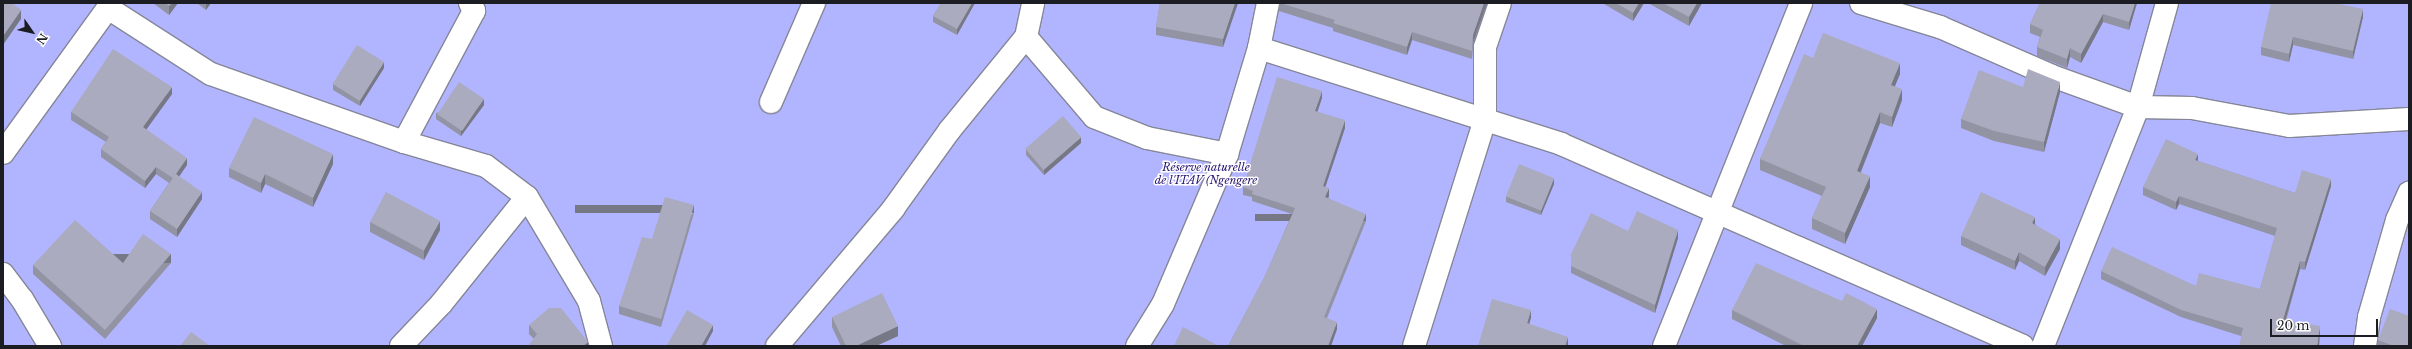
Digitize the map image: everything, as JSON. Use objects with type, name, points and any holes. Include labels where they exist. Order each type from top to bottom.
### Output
[{"type":"street","points":[[404,142],[474,11],[470,3]]},
{"type":"street","points":[[771,102],[814,3]]},
{"type":"street","points":[[777,346],[893,209],[949,131],[1026,37],[1033,3]]},
{"type":"street","points":[[1137,346],[1163,304],[1227,154],[1259,48],[1268,3]]},
{"type":"street","points":[[1414,346],[1485,120],[1485,47],[1500,3]]},
{"type":"street","points":[[1664,346],[1801,3]]},
{"type":"street","points":[[1861,3],[1940,27],[2052,76],[2138,107],[2192,108],[2289,126],[2409,118]]},
{"type":"street","points":[[2043,346],[2138,107],[2167,3]]},
{"type":"street","points":[[3,153],[108,8],[211,74],[404,142],[486,166],[527,198],[589,301],[601,346]]},
{"type":"street","points":[[1026,37],[1094,117],[1147,138],[1227,154]]},
{"type":"street","points":[[1259,48],[1562,144],[1718,214],[2023,346]]},
{"type":"street","points":[[2365,346],[2369,317],[2396,220],[2409,193]]},
{"type":"street","points":[[401,346],[441,304],[527,198]]},
{"type":"street","points":[[3,274],[22,299],[50,346]]},
{"type":"green space","name":"Réserve naturelle de l'ITAV (Ngengere","points":[[3,3],[2409,3],[2409,346],[3,346]]},
{"type":"building","points":[[3,3],[12,3],[21,10],[3,36]]},
{"type":"building","points":[[165,3],[172,3],[169,6]]},
{"type":"building","points":[[941,3],[972,3],[957,29],[933,16]]},
{"type":"building","points":[[1160,3],[1235,3],[1223,39],[1156,27]]},
{"type":"building","points":[[1280,3],[1484,3],[1473,35],[1472,51],[1412,32],[1407,47],[1333,23],[1335,20]]},
{"type":"building","points":[[1616,3],[1639,3],[1633,13]]},
{"type":"building","points":[[1663,3],[1697,3],[1689,17]]},
{"type":"building","points":[[2040,3],[2135,3],[2129,22],[2103,14],[2081,54],[2070,48],[2067,59],[2037,47],[2043,30],[2030,24]]},
{"type":"building","points":[[2271,3],[2334,3],[2363,9],[2353,51],[2293,37],[2289,54],[2261,47]]},
{"type":"building","points":[[1823,33],[1900,63],[1891,85],[1902,89],[1892,117],[1880,112],[1857,171],[1870,176],[1845,233],[1812,218],[1826,187],[1760,159],[1804,54],[1813,58]]},
{"type":"building","points":[[357,45],[384,62],[360,101],[333,84]]},
{"type":"building","points":[[113,49],[172,87],[143,127],[187,158],[176,174],[202,192],[177,229],[150,211],[173,178],[156,167],[145,181],[101,149],[109,137],[71,112]]},
{"type":"building","points":[[2028,69],[2060,82],[2044,142],[1994,131],[1961,119],[1979,70],[2023,87]]},
{"type":"building","points":[[1277,77],[1322,91],[1315,111],[1345,120],[1323,186],[1329,188],[1325,197],[1366,214],[1324,317],[1337,322],[1328,346],[1228,346],[1265,276],[1295,208],[1252,194],[1253,191],[1243,187]]},
{"type":"building","points":[[459,82],[484,99],[462,131],[437,114]]},
{"type":"building","points":[[1063,116],[1081,137],[1044,170],[1025,149]]},
{"type":"building","points":[[254,117],[333,154],[313,198],[265,174],[261,183],[229,168]]},
{"type":"building","points":[[2166,139],[2198,154],[2195,160],[2295,193],[2302,170],[2331,179],[2305,262],[2300,261],[2283,320],[2320,326],[2317,346],[2239,346],[2243,328],[2181,310],[2101,271],[2112,247],[2196,286],[2199,273],[2260,289],[2277,228],[2179,196],[2176,202],[2143,187]]},
{"type":"building","points":[[1519,164],[1554,178],[1541,211],[1506,196]]},
{"type":"building","points":[[386,192],[440,221],[424,251],[370,222]]},
{"type":"building","points":[[1981,192],[2035,217],[2032,223],[2060,239],[2045,267],[2019,252],[2015,261],[1961,236]]},
{"type":"building","points":[[665,197],[694,205],[661,319],[619,306],[642,237],[652,239]]},
{"type":"building","points":[[1637,211],[1678,230],[1655,305],[1571,266],[1571,254],[1591,213],[1628,231]]},
{"type":"building","points":[[75,220],[123,263],[143,234],[171,254],[105,330],[33,265]]},
{"type":"building","points":[[1756,263],[1842,301],[1846,293],[1877,309],[1857,346],[1804,346],[1732,310]]},
{"type":"building","points":[[882,293],[898,326],[856,346],[846,346],[832,317]]},
{"type":"building","points":[[1492,299],[1531,310],[1527,323],[1568,337],[1565,346],[1478,346]]},
{"type":"building","points":[[549,308],[561,308],[588,342],[583,346],[528,346],[537,334],[529,325]]},
{"type":"building","points":[[2390,309],[2409,316],[2409,346],[2394,346],[2378,340]]},
{"type":"building","points":[[687,310],[713,325],[701,346],[667,345]]},
{"type":"building","points":[[1183,327],[1219,346],[1174,346]]},
{"type":"building","points":[[191,332],[210,346],[180,346]]}]
